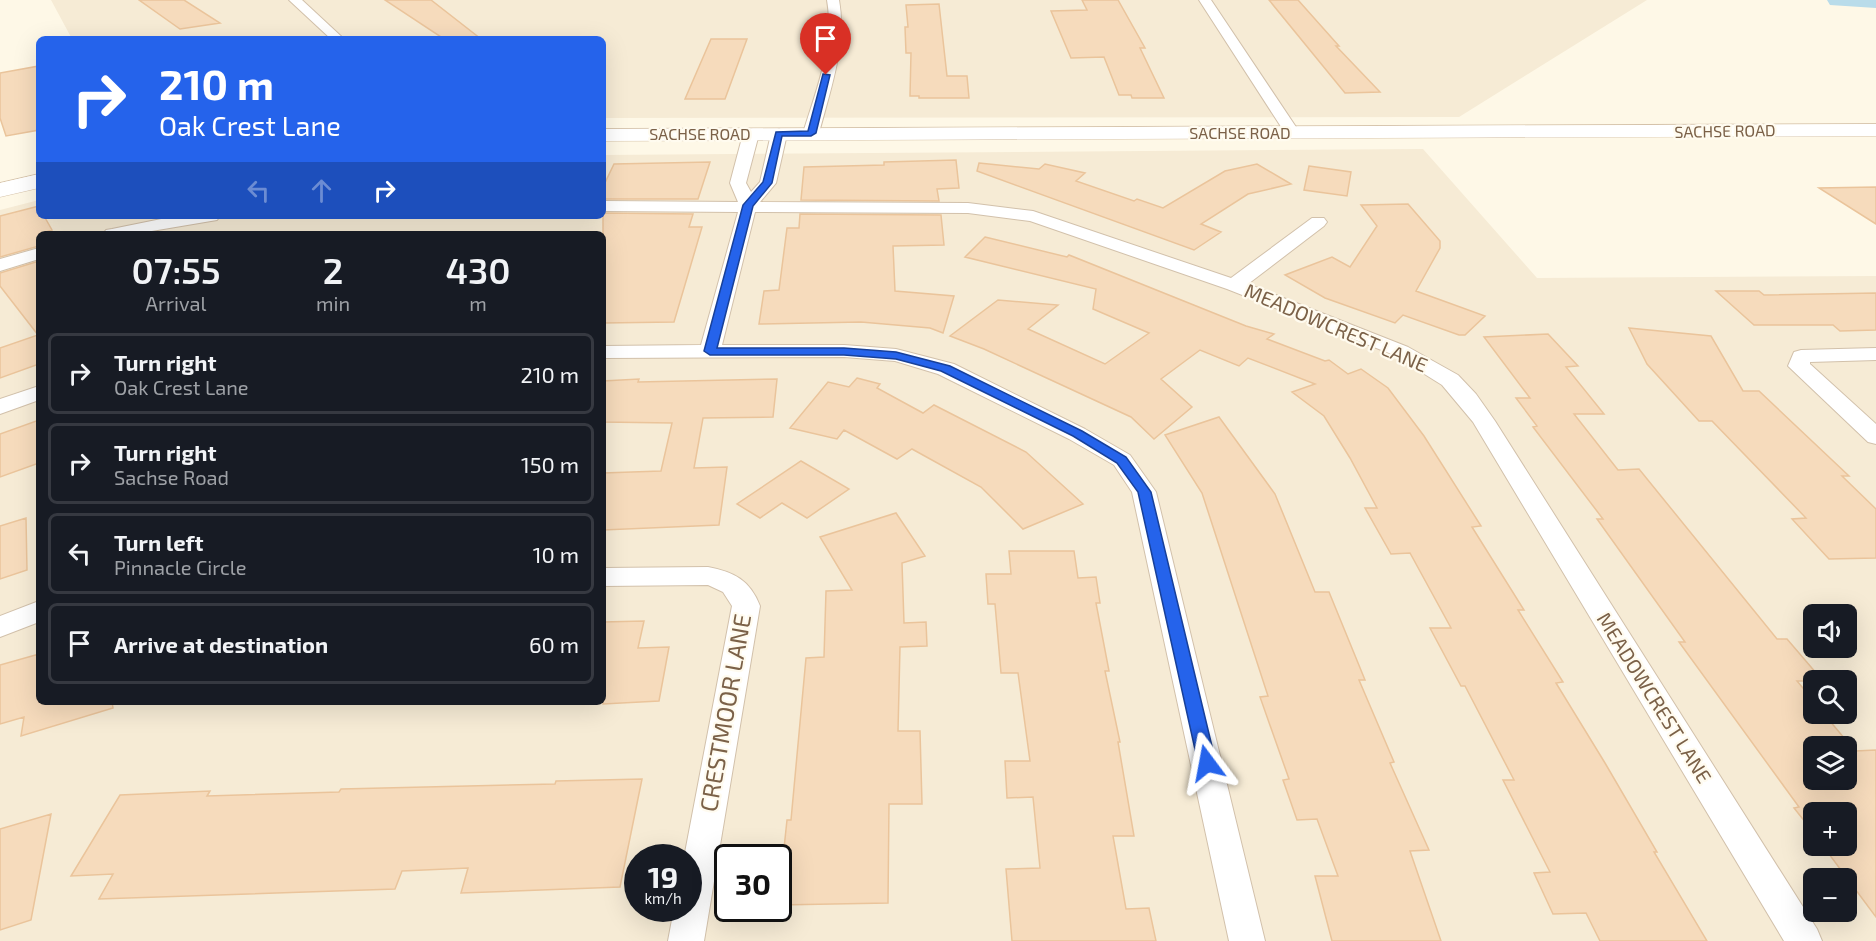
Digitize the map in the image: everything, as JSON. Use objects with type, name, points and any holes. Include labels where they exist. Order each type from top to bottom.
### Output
[{"type":"main road","name":"SACHSE ROAD","points":[[606,135],[1876,130]]},
{"type":"main road","points":[[0,190],[36,182]]},
{"type":"street","points":[[295,0],[335,36]]},
{"type":"street","points":[[811,133],[833,37],[836,7],[833,0]]},
{"type":"street","points":[[1205,0],[1292,133]]},
{"type":"street","points":[[748,205],[738,183],[751,134]]},
{"type":"street","points":[[710,351],[748,205],[768,183],[779,134]]},
{"type":"street","name":"MEADOWCREST LANE","points":[[606,206],[968,208],[1033,216],[1234,285],[1401,351],[1450,380],[1484,421],[1804,941]]},
{"type":"street","points":[[125,231],[191,219]]},
{"type":"street","points":[[1234,285],[1318,222]]},
{"type":"street","points":[[0,265],[36,254]]},
{"type":"street","points":[[606,352],[844,351],[896,356],[946,369],[1077,434],[1122,460],[1144,492],[1247,941]]},
{"type":"street","points":[[1876,354],[1801,356],[1799,366],[1830,392],[1876,437]]},
{"type":"street","points":[[0,407],[36,394]]},
{"type":"street","name":"CRESTMOOR LANE","points":[[606,577],[708,576],[721,578],[735,584],[746,606],[686,941]]},
{"type":"street","points":[[0,627],[36,612]]},
{"type":"shaded area","points":[[51,0],[1647,0],[1459,117],[606,118],[606,36],[70,36]]},
{"type":"shaded area","points":[[1423,149],[1537,278],[1876,276],[1876,941],[0,941],[0,210],[36,201],[36,219],[606,219],[606,155]]},
{"type":"building","points":[[139,0],[184,0],[220,23],[180,29]]},
{"type":"building","points":[[385,0],[431,0],[477,36],[439,36]]},
{"type":"building","points":[[1082,0],[1118,0],[1145,48],[1140,48],[1164,98],[1132,98],[1131,95],[1119,95],[1104,57],[1071,58],[1051,11],[1087,10]]},
{"type":"building","points":[[1269,0],[1298,0],[1339,46],[1336,46],[1380,92],[1345,93]]},
{"type":"building","points":[[939,4],[947,76],[967,76],[969,98],[910,96],[911,53],[906,53],[905,27],[908,27],[906,5]]},
{"type":"building","points":[[711,39],[747,39],[725,99],[685,99]]},
{"type":"building","points":[[36,67],[36,131],[6,136],[0,118],[0,73]]},
{"type":"building","points":[[956,160],[959,188],[937,189],[939,201],[801,200],[804,167]]},
{"type":"building","points":[[710,162],[698,199],[606,199],[606,181],[614,164]]},
{"type":"building","points":[[979,163],[1039,169],[1045,164],[1085,173],[1076,181],[1134,201],[1137,199],[1163,208],[1225,171],[1257,164],[1291,184],[1248,194],[1201,224],[1221,232],[1194,250],[977,171]]},
{"type":"building","points":[[1309,166],[1351,172],[1347,196],[1304,190]]},
{"type":"building","points":[[1876,187],[1876,224],[1819,188]]},
{"type":"building","points":[[1408,204],[1440,241],[1440,248],[1416,291],[1485,316],[1465,335],[1459,335],[1403,315],[1395,323],[1325,298],[1285,275],[1332,257],[1350,267],[1377,226],[1361,205]]},
{"type":"building","points":[[36,207],[36,219],[46,219],[52,230],[36,231],[36,247],[0,257],[0,216]]},
{"type":"building","points":[[606,213],[693,214],[689,227],[702,227],[674,322],[606,323],[606,231],[603,231],[603,219],[606,219]]},
{"type":"building","points":[[800,214],[941,215],[944,245],[893,246],[895,291],[954,296],[943,333],[930,328],[861,322],[759,324],[764,291],[779,290],[787,228],[799,228]]},
{"type":"building","points":[[985,237],[1067,257],[1069,255],[1246,326],[1274,334],[1267,339],[1325,361],[1329,360],[1348,374],[1361,369],[1388,388],[1424,436],[1481,526],[1472,527],[1524,610],[1518,610],[1563,682],[1556,683],[1605,763],[1707,941],[1600,941],[1586,913],[1553,914],[1534,873],[1550,872],[1503,780],[1514,780],[1465,686],[1461,686],[1430,628],[1451,628],[1410,553],[1391,554],[1365,508],[1377,508],[1324,416],[1292,392],[1315,384],[1248,358],[1239,366],[1200,350],[1161,379],[1192,407],[1154,439],[1131,417],[984,349],[950,336],[998,300],[1058,305],[1028,329],[1105,364],[1149,333],[1093,309],[1096,289],[965,257]]},
{"type":"building","points":[[36,262],[36,332],[0,286],[0,273]]},
{"type":"building","points":[[1716,291],[1759,291],[1764,295],[1876,293],[1876,330],[1840,331],[1833,325],[1754,325]]},
{"type":"building","points":[[1629,328],[1711,336],[1743,391],[1759,391],[1849,476],[1842,476],[1876,509],[1876,558],[1829,559],[1792,519],[1806,518],[1712,421],[1699,421],[1647,364]]},
{"type":"building","points":[[1548,334],[1578,366],[1566,367],[1604,414],[1574,414],[1618,470],[1639,469],[1777,639],[1787,639],[1814,670],[1803,670],[1803,681],[1797,681],[1803,688],[1803,724],[1832,724],[1842,736],[1803,736],[1803,790],[1857,790],[1857,751],[1876,750],[1876,917],[1857,892],[1857,868],[1839,868],[1830,856],[1857,856],[1857,802],[1803,802],[1803,819],[1794,808],[1799,807],[1679,642],[1685,642],[1597,519],[1603,519],[1533,427],[1537,426],[1516,398],[1530,398],[1484,337]]},
{"type":"building","points":[[36,336],[36,365],[0,378],[0,348]]},
{"type":"building","points":[[857,378],[880,384],[877,388],[923,413],[934,405],[1026,452],[1083,504],[1023,529],[981,487],[912,449],[897,459],[844,430],[837,439],[790,428],[828,382],[849,387]]},
{"type":"building","points":[[777,379],[773,417],[703,418],[694,468],[727,467],[719,525],[606,530],[606,473],[661,471],[672,423],[606,422],[606,381]]},
{"type":"building","points":[[1219,417],[1275,494],[1315,592],[1329,592],[1365,680],[1359,680],[1394,762],[1390,763],[1429,850],[1410,851],[1441,941],[1332,941],[1315,876],[1338,876],[1317,819],[1297,820],[1283,780],[1289,779],[1260,697],[1268,696],[1202,493],[1165,435]]},
{"type":"building","points":[[36,421],[36,464],[0,477],[0,434]]},
{"type":"building","points":[[801,461],[849,489],[807,518],[782,503],[760,518],[737,504]]},
{"type":"building","points":[[896,513],[925,556],[902,563],[904,623],[926,622],[927,646],[900,647],[898,731],[920,731],[922,804],[889,804],[888,903],[792,905],[792,844],[784,844],[787,820],[791,820],[806,658],[824,657],[826,591],[852,590],[820,537]]},
{"type":"building","points":[[26,518],[27,570],[0,579],[0,526]]},
{"type":"building","points":[[1009,551],[1074,551],[1078,578],[1096,577],[1100,603],[1096,603],[1109,671],[1105,671],[1120,742],[1118,742],[1134,836],[1113,836],[1126,909],[1149,908],[1156,941],[1012,941],[1006,869],[1040,868],[1033,797],[1007,798],[1005,761],[1030,761],[1018,673],[1001,673],[995,604],[988,604],[986,574],[1011,574]]},
{"type":"building","points":[[644,621],[638,648],[669,647],[659,701],[606,704],[606,622]]},
{"type":"building","points":[[36,655],[36,705],[112,705],[113,708],[21,736],[24,717],[0,724],[0,665]]},
{"type":"building","points":[[642,779],[629,844],[624,844],[624,867],[620,887],[461,893],[468,868],[402,871],[395,889],[99,899],[113,874],[71,876],[120,795],[210,791],[207,796],[339,792],[341,789],[555,784],[556,781]]},
{"type":"building","points":[[51,814],[31,920],[0,930],[0,829]]},
{"type":"waterway","points":[[1839,0],[1876,1]]},
{"type":"route","points":[[826,75],[811,133],[779,134],[768,183],[748,205],[710,351],[844,351],[913,360],[946,369],[1077,434],[1122,460],[1144,492],[1207,763]]}]
